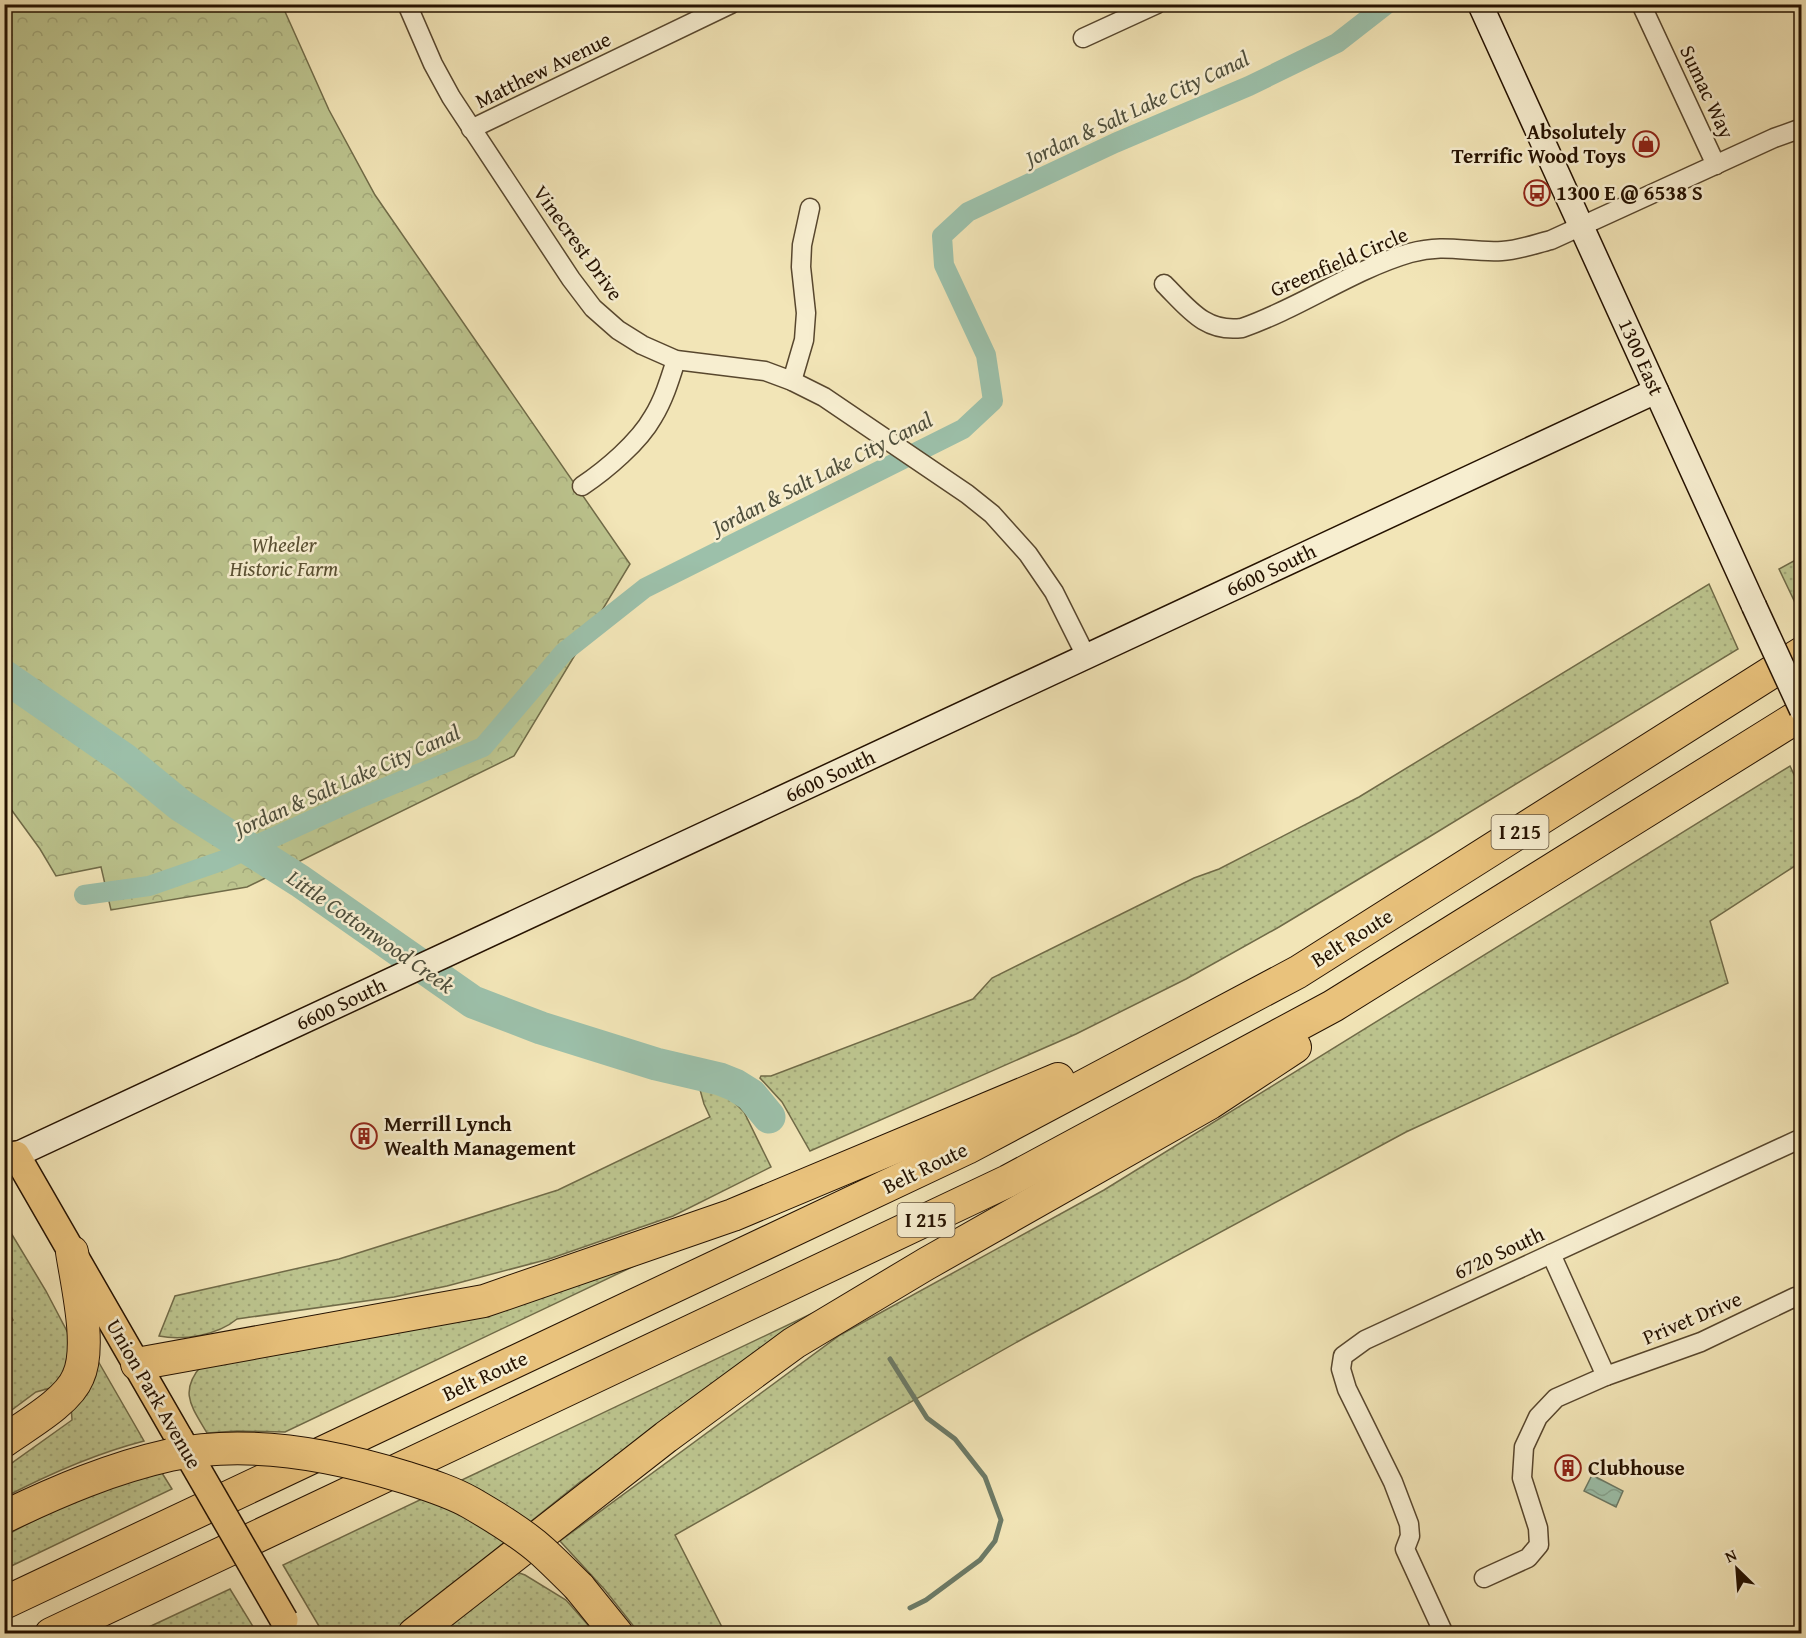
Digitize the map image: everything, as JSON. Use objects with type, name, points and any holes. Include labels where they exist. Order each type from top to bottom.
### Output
[{"type":"highway","name":"Belt Route","points":[[4,1603],[967,1148],[1298,972],[1802,653]]},
{"type":"highway","name":"I 215","points":[[51,1634],[1008,1181],[1333,1006],[1802,712]]},
{"type":"highway","points":[[414,1634],[666,1437],[794,1343],[926,1264],[1210,1103],[1763,737]]},
{"type":"highway","points":[[136,1364],[484,1302],[733,1215],[1236,1005]]},
{"type":"highway","points":[[4,1441],[52,1407],[68,1392],[78,1377],[82,1361],[83,1328],[72,1252]]},
{"type":"highway","points":[[4,1517],[59,1491],[117,1469],[173,1455],[237,1448],[331,1458],[372,1467],[433,1486],[470,1502],[541,1550],[579,1587],[617,1634]]},
{"type":"main road","name":"1300 East","points":[[1480,4],[1802,712]]},
{"type":"main road","name":"6600 South","points":[[10,1157],[1656,391]]},
{"type":"main road","name":"Union Park Avenue","points":[[10,1157],[72,1252],[288,1627]]},
{"type":"street","name":"Vinecrest Drive","points":[[407,4],[433,64],[471,129],[571,279],[593,308],[618,330],[642,345],[676,360],[765,371],[792,381],[824,397],[967,494],[992,514],[1028,554],[1054,592],[1086,656]]},
{"type":"street","name":"Matthew Avenue","points":[[471,129],[731,4]]},
{"type":"street","name":"Sumac Way","points":[[1641,4],[1716,165]]},
{"type":"street","points":[[1083,38],[1152,5]]},
{"type":"street","name":"Greenfield Circle","points":[[1164,284],[1202,321],[1218,327],[1242,328],[1386,262],[1412,253],[1451,247],[1493,251],[1521,248],[1551,240],[1802,128]]},
{"type":"street","points":[[792,381],[804,340],[806,313],[801,267],[802,245],[810,208]]},
{"type":"street","points":[[582,486],[626,449],[653,418],[668,387],[676,360]]},
{"type":"street","name":"6720 South","points":[[1444,1634],[1406,1549],[1410,1536],[1409,1524],[1393,1482],[1347,1389],[1341,1369],[1343,1356],[1365,1340],[1802,1138]]},
{"type":"street","points":[[1551,1254],[1606,1376]]},
{"type":"street","name":"Privet Drive","points":[[1484,1578],[1528,1558],[1539,1545],[1538,1528],[1522,1478],[1524,1447],[1538,1417],[1556,1398],[1606,1376],[1701,1342],[1795,1297]]},
{"type":"green space","name":"Wheeler Historic Farm","points":[[5,5],[282,5],[329,110],[375,195],[630,564],[514,756],[247,887],[111,910],[101,867],[56,876],[40,849],[5,801]]},
{"type":"green space","points":[[1801,557],[1802,612],[1800,613],[1779,569]]},
{"type":"green space","points":[[1709,584],[1738,649],[1279,927],[1186,979],[1076,1034],[810,1151],[782,1102],[760,1078],[771,1076],[973,999],[992,978],[1194,878],[1219,869],[1359,797]]},
{"type":"green space","points":[[1790,766],[1801,790],[1801,862],[1710,921],[1728,983],[1406,1132],[1026,1337],[675,1535],[725,1633],[639,1633],[605,1590],[560,1541],[840,1335],[1104,1190]]},
{"type":"green space","points":[[699,1086],[725,1093],[744,1112],[771,1167],[673,1216],[549,1259],[447,1286],[394,1297],[237,1319],[210,1333],[189,1337],[159,1336],[175,1296],[339,1259],[558,1190],[710,1117]]},
{"type":"green space","points":[[5,1223],[46,1291],[70,1337],[70,1364],[54,1387],[36,1392],[5,1415],[4,1327],[13,1320],[5,1305]]},
{"type":"green space","points":[[651,1258],[285,1432],[207,1433],[192,1407],[189,1392],[191,1383],[202,1365]]},
{"type":"green space","points":[[834,1303],[580,1482],[392,1633],[323,1633],[283,1565]]},
{"type":"green space","points":[[98,1361],[144,1441],[73,1465],[5,1497],[5,1468],[72,1420],[71,1405]]},
{"type":"green space","points":[[162,1473],[172,1489],[5,1569],[5,1536],[81,1499],[121,1484]]},
{"type":"green space","points":[[508,1569],[525,1575],[566,1600],[595,1633],[431,1634]]},
{"type":"green space","points":[[230,1589],[257,1633],[136,1633]]},
{"type":"water","points":[[1592,1475],[1623,1491],[1616,1507],[1584,1491]]},
{"type":"waterway","name":"Jordan & Salt Lake City Canal","points":[[84,895],[149,886],[224,860],[360,798],[483,747],[564,652],[645,588],[963,429],[993,401],[986,355],[944,265],[942,236],[968,212],[1115,143],[1249,86],[1337,43],[1387,4]]},
{"type":"waterway","name":"Little Cottonwood Creek","points":[[4,676],[124,759],[180,805],[300,881],[473,1002],[541,1028],[656,1064],[720,1079],[751,1095],[769,1117]]},
{"type":"waterway","name":"Little Cottonwood Creek","points":[[890,1359],[927,1418],[955,1439],[985,1477],[1001,1520],[995,1541],[980,1560],[926,1600],[910,1608]]},
{"type":"place","name":"Absolutely Terrific Wood Toys","points":[[1646,144]]},
{"type":"place","name":"1300 E @ 6538 S","points":[[1537,193]]},
{"type":"place","name":"Merrill Lynch Wealth Management","points":[[364,1136]]},
{"type":"place","name":"Clubhouse","points":[[1568,1468]]}]
